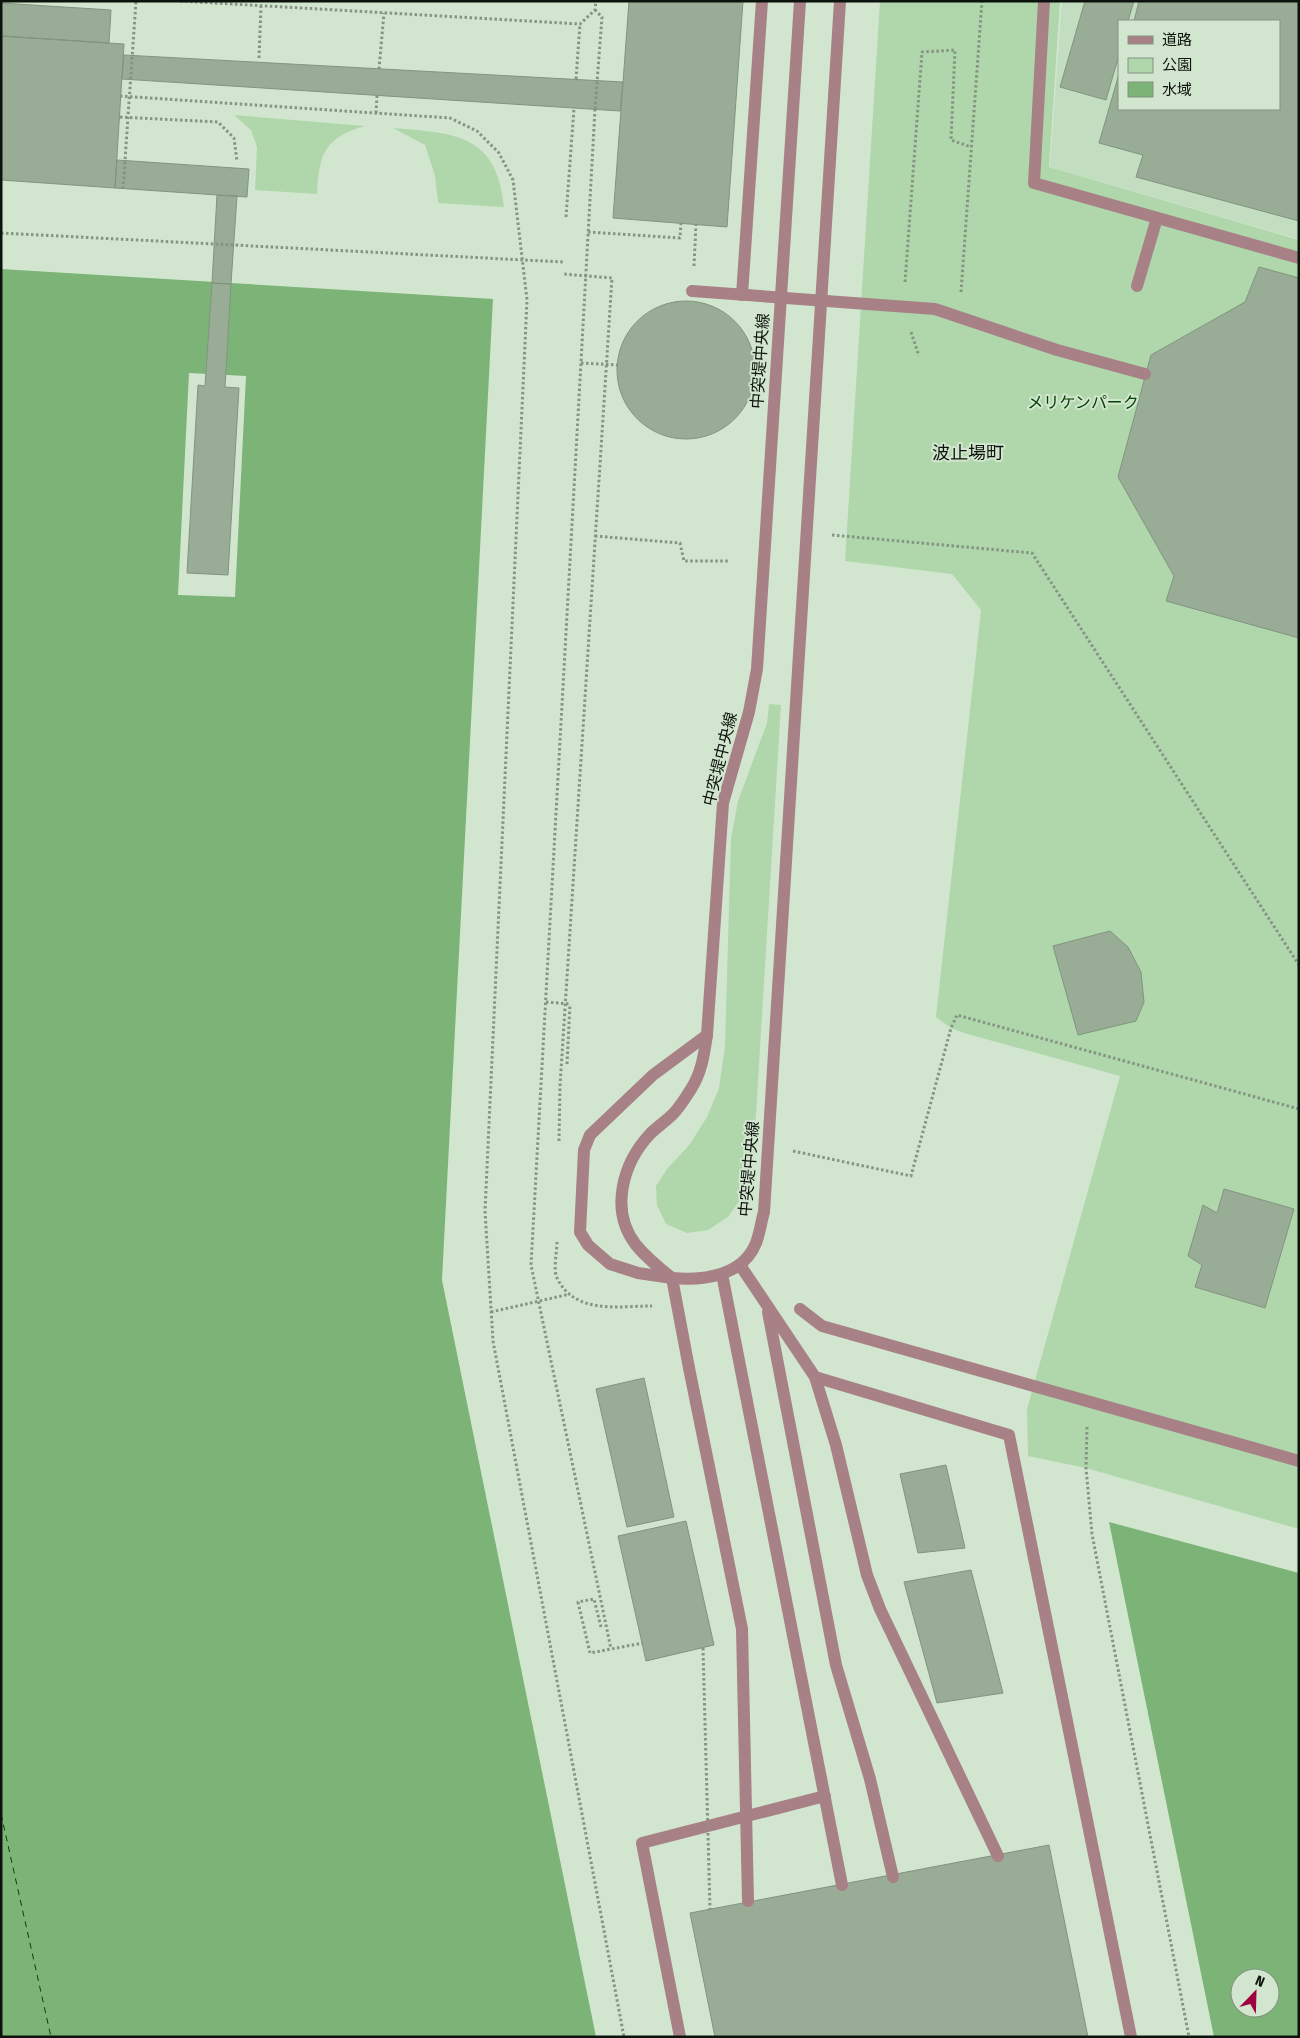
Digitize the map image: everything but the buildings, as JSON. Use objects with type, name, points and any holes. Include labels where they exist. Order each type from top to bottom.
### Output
[{"type":"street","points":[[742,295],[762,1]]},
{"type":"street","name":"中突堤中央線","points":[[800,1],[757,669],[749,712],[723,803],[707,1035],[702,1067],[692,1088],[674,1113],[650,1134],[637,1153],[625,1172],[620,1194],[624,1221],[635,1243],[650,1261],[672,1278],[695,1280],[722,1274],[740,1265],[756,1244],[764,1212],[840,1]]},
{"type":"street","points":[[1044,1],[1034,183],[1299,258]]},
{"type":"street","points":[[1138,286],[1157,218]]},
{"type":"street","points":[[692,291],[936,309],[1057,350],[1145,374]]},
{"type":"street","points":[[707,1035],[653,1075],[590,1136],[584,1150],[580,1232],[588,1245],[610,1264],[638,1273],[672,1278],[742,1629],[748,1901]]},
{"type":"street","points":[[740,1265],[815,1377],[836,1445],[870,1583],[998,1856]]},
{"type":"street","points":[[722,1274],[842,1885]]},
{"type":"street","points":[[767,1307],[836,1665],[870,1780],[893,1876]]},
{"type":"street","points":[[800,1308],[822,1326],[1299,1461]]},
{"type":"street","points":[[815,1377],[1009,1435],[1131,2037]]},
{"type":"street","points":[[680,2037],[642,1843],[825,1796]]},
{"type":"path","points":[[123,189],[136,1]]},
{"type":"path","points":[[180,1],[580,24]]},
{"type":"path","points":[[576,79],[580,24],[595,10],[596,1]]},
{"type":"path","points":[[960,301],[982,1]]},
{"type":"path","points":[[259,58],[261,6]]},
{"type":"path","points":[[595,10],[602,17],[588,232],[531,1265],[611,1649]]},
{"type":"path","points":[[379,69],[384,13]]},
{"type":"path","points":[[904,307],[922,52],[955,50],[951,140],[971,147]]},
{"type":"path","points":[[120,96],[450,118],[477,130],[499,152],[513,180],[527,300],[485,1212],[493,1341],[624,2037]]},
{"type":"path","points":[[376,113],[377,96]]},
{"type":"path","points":[[566,217],[574,108]]},
{"type":"path","points":[[120,117],[218,122],[234,138],[237,161]]},
{"type":"path","points":[[588,232],[680,238],[681,223]]},
{"type":"path","points":[[692,291],[696,224]]},
{"type":"path","points":[[1,233],[564,262]]},
{"type":"path","points":[[559,1143],[560,1086],[612,278],[563,274]]},
{"type":"path","points":[[581,363],[618,365]]},
{"type":"path","points":[[832,535],[1032,553],[1299,965]]},
{"type":"path","points":[[595,536],[680,543],[684,561],[730,561]]},
{"type":"path","points":[[546,1002],[570,1004],[567,1064]]},
{"type":"path","points":[[792,1151],[911,1176],[951,1028],[958,1015],[1299,1109]]},
{"type":"path","points":[[557,1238],[556,1276],[570,1294],[590,1306],[652,1306]]},
{"type":"path","points":[[491,1312],[570,1294]]},
{"type":"path","points":[[1088,1401],[1086,1468],[1092,1534],[1189,2037]]},
{"type":"path","points":[[601,1628],[594,1598],[578,1602],[590,1653],[643,1643]]},
{"type":"path","points":[[703,1648],[710,1909]]},
{"type":"shaded area","points":[[1062,1],[1299,1],[1299,239],[1050,167]]},
{"type":"green space","name":"メリケンパーク","points":[[880,1],[1060,1],[1049,167],[1299,240],[1299,1529],[1086,1468],[1028,1456],[1027,1409],[1120,1076],[964,1033],[951,1028],[936,1017],[981,610],[952,574],[845,561]]},
{"type":"green space","points":[[234,115],[365,126],[340,136],[326,150],[322,158],[317,194],[255,190],[257,147],[251,130]]},
{"type":"green space","points":[[393,128],[436,132],[454,136],[469,142],[482,151],[492,165],[500,183],[504,207],[438,203],[435,176],[425,145]]},
{"type":"green space","points":[[769,704],[781,705],[753,1163],[745,1193],[728,1217],[708,1230],[687,1233],[666,1224],[657,1205],[656,1186],[667,1169],[690,1144],[707,1117],[719,1088],[725,1047],[731,839],[738,801],[767,723]]},
{"type":"water","points":[[1,269],[493,299],[442,1280],[596,2037],[1,2037]]},
{"type":"water","points":[[1109,1522],[1299,1573],[1299,2037],[1214,2037]]},
{"type":"pier","points":[[189,373],[246,376],[235,597],[178,595]]},
{"type":"ferry route","points":[[1,1814],[51,2037]]},
{"type":"district","name":"波止場町","points":[[968,453]]}]
